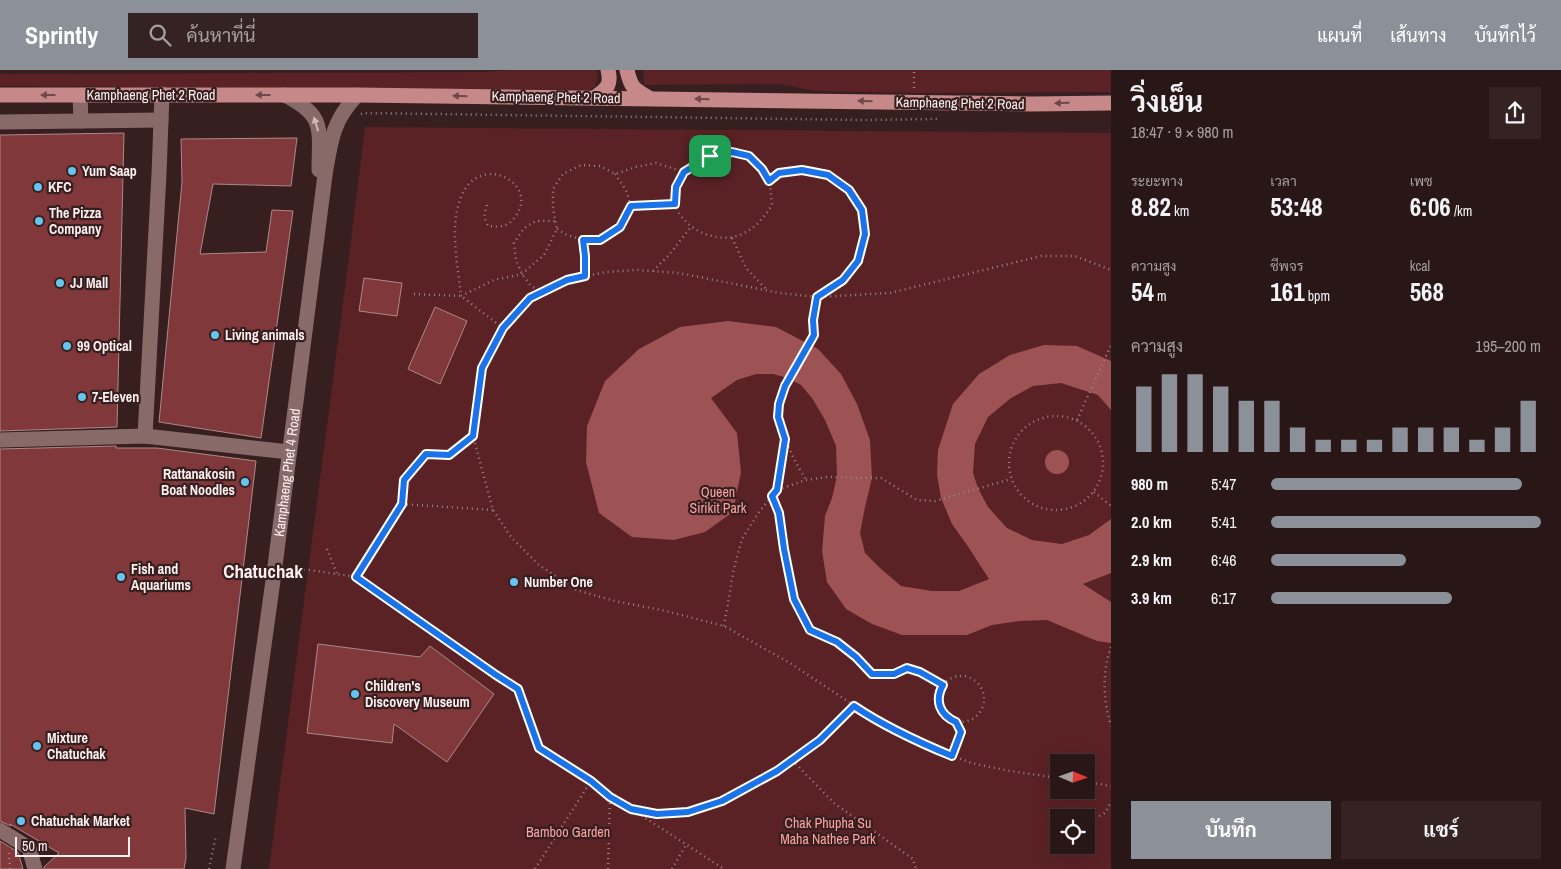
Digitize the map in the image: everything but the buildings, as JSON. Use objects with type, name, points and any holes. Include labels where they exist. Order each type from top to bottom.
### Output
[{"type":"main road","points":[[594,98],[608,88],[610,78],[608,70]]},
{"type":"main road","points":[[627,70],[630,83],[637,91],[649,98]]},
{"type":"main road","name":"Kamphaeng Phet 2 Road","points":[[0,95],[357,95],[1033,104],[1111,103]]},
{"type":"street","points":[[145,436],[162,94]]},
{"type":"street","points":[[80,95],[81,121]]},
{"type":"street","name":"Kamphaeng Phet 4 Road","points":[[285,95],[311,111],[317,121],[319,224]]},
{"type":"street","name":"Kamphaeng Phet 4 Road","points":[[233,869],[275,566],[325,175],[333,132],[344,108],[357,95]]},
{"type":"street","points":[[0,122],[161,120]]},
{"type":"street","points":[[0,440],[145,436],[289,452]]},
{"type":"street","points":[[0,830],[29,848],[36,869]]},
{"type":"path","points":[[358,116],[363,113],[864,120],[945,119]]},
{"type":"path","points":[[732,152],[749,156],[762,169],[769,181],[772,205],[760,222],[744,234],[732,238],[708,236],[691,227],[675,204],[676,187],[684,172],[710,156],[732,152]]},
{"type":"path","points":[[615,174],[656,163],[684,172]]},
{"type":"path","points":[[414,294],[461,296],[494,280],[522,274],[544,255],[557,229],[553,209],[553,189],[563,174],[581,165],[600,166],[615,174],[626,190],[631,206],[620,227],[600,240],[583,240],[567,235],[557,229]]},
{"type":"path","points":[[769,181],[779,173],[802,170],[828,175],[849,190],[862,210],[865,234],[858,261],[843,280],[817,297],[813,320],[814,335],[785,386],[779,404],[778,417],[785,439],[806,480]]},
{"type":"path","points":[[487,205],[484,217],[488,226],[501,227],[511,223],[520,210],[521,194],[514,182],[500,175],[483,174],[469,184],[461,197],[455,238],[461,296],[503,328]]},
{"type":"path","points":[[631,206],[675,204]]},
{"type":"path","points":[[543,292],[532,286],[522,274],[516,260],[514,243],[524,228],[536,221],[555,220]]},
{"type":"path","points":[[653,271],[668,256],[691,227]]},
{"type":"path","points":[[732,238],[746,268],[767,290]]},
{"type":"path","points":[[583,240],[585,276]]},
{"type":"path","points":[[1050,777],[971,763],[918,742],[876,720],[790,663],[724,626],[666,611],[614,601],[576,590],[539,565],[511,537],[494,510],[473,436],[482,368],[503,328],[530,298],[567,280],[606,272],[653,271],[679,273],[780,293],[817,297],[890,293],[1042,256],[1075,256],[1111,270]]},
{"type":"path","points":[[1077,420],[1111,345]]},
{"type":"path","points":[[1062,416],[1077,420],[1089,428],[1097,439],[1102,452],[1104,466],[1094,492],[1083,502],[1070,509],[1056,511],[1028,502],[1018,492],[1011,479],[1009,463],[1012,447],[1019,433],[1031,422],[1046,417],[1062,416]]},
{"type":"path","points":[[356,577],[402,504],[404,480],[426,454],[449,455],[473,436]]},
{"type":"path","points":[[724,626],[734,568],[742,538],[759,512],[777,490],[785,439]]},
{"type":"path","points":[[777,490],[806,480],[827,477],[880,478],[917,500],[936,502],[1011,479]]},
{"type":"path","points":[[1094,492],[1111,506]]},
{"type":"path","points":[[772,496],[779,513],[794,599],[810,630],[837,642],[856,657],[872,674],[894,674],[907,668],[920,672],[943,685]]},
{"type":"path","points":[[402,504],[494,510]]},
{"type":"path","points":[[327,549],[337,574]]},
{"type":"path","points":[[275,566],[356,577],[518,689],[539,748],[591,781],[610,797],[724,869]]},
{"type":"path","points":[[1111,648],[1106,670],[1105,690],[1111,726]]},
{"type":"path","points":[[962,676],[976,682],[983,694],[984,702],[982,709],[972,720],[956,722],[943,714],[938,699],[943,685],[948,680],[962,676]]},
{"type":"path","points":[[631,809],[657,814],[688,812],[722,801],[777,771],[820,740],[854,706]]},
{"type":"path","points":[[952,756],[961,732],[956,722]]},
{"type":"path","points":[[792,760],[834,803],[913,859],[916,869]]},
{"type":"path","points":[[535,869],[591,781]]},
{"type":"path","points":[[1095,783],[1111,786]]},
{"type":"path","points":[[608,869],[610,797]]},
{"type":"path","points":[[1095,818],[1105,813],[1111,802]]},
{"type":"path","points":[[209,869],[216,835]]},
{"type":"path","points":[[672,869],[686,845]]},
{"type":"green space","points":[[596,70],[598,77],[595,87],[589,90],[0,86],[0,74],[478,72]]},
{"type":"green space","points":[[643,70],[1111,70],[1111,92],[914,93],[815,91],[780,84],[644,85]]},
{"type":"green space","name":"Queen Sirikit Park","points":[[365,127],[1111,133],[1111,869],[269,869]]},
{"type":"shaded area","points":[[728,321],[776,327],[818,349],[841,374],[857,404],[870,440],[872,478],[860,533],[865,553],[901,586],[932,591],[959,591],[989,579],[952,524],[941,498],[937,475],[938,450],[953,404],[979,374],[1010,355],[1044,345],[1077,346],[1111,361],[1111,410],[1098,395],[1061,383],[1033,386],[1011,398],[988,417],[975,444],[973,473],[988,507],[1007,528],[1032,540],[1062,544],[1089,535],[1111,519],[1111,573],[1083,584],[1111,602],[1111,643],[1097,641],[1047,620],[992,625],[967,635],[902,635],[872,624],[846,609],[827,582],[822,551],[825,516],[832,498],[837,476],[836,446],[825,420],[812,398],[801,385],[788,378],[773,374],[756,374],[737,380],[711,398],[737,433],[741,472],[733,512],[705,532],[674,540],[632,537],[599,513],[586,462],[587,426],[605,381],[639,349],[680,327]]},
{"type":"shaded area","points":[[1057,450],[1066,453],[1069,462],[1066,471],[1057,474],[1048,471],[1045,462],[1048,453]]},
{"type":"place","name":"Yum Saap","points":[[72,171]]},
{"type":"place","name":"KFC","points":[[38,187]]},
{"type":"place","name":"The Pizza Company","points":[[39,221]]},
{"type":"place","name":"JJ Mall","points":[[60,283]]},
{"type":"place","name":"Living animals","points":[[215,335]]},
{"type":"place","name":"99 Optical","points":[[67,346]]},
{"type":"place","name":"7-Eleven","points":[[82,397]]},
{"type":"place","name":"Rattanakosin Boat Noodles","points":[[245,482]]},
{"type":"place","name":"Fish and Aquariums","points":[[121,577]]},
{"type":"place","name":"Number One","points":[[514,582]]},
{"type":"place","name":"Children's Discovery Museum","points":[[355,694]]},
{"type":"place","name":"Mixture Chatuchak","points":[[37,746]]},
{"type":"place","name":"Chatuchak Market","points":[[21,821]]},
{"type":"district","name":"Chatuchak","points":[[263,571]]},
{"type":"route","points":[[732,152],[749,156],[762,169],[769,181],[779,173],[802,170],[828,175],[849,190],[862,210],[865,234],[858,261],[843,280],[817,297],[813,320],[814,335],[785,386],[779,404],[778,417],[785,439],[777,490],[772,496],[779,513],[794,599],[810,630],[837,642],[856,657],[872,674],[894,674],[907,668],[920,672],[943,685],[938,699],[940,707],[943,714],[956,722],[961,732],[952,756],[918,742],[854,706],[820,740],[777,771],[722,801],[688,812],[657,814],[631,809],[610,797],[591,781],[539,748],[518,689],[356,577],[402,504],[404,480],[426,454],[449,455],[473,436],[482,368],[503,328],[530,298],[567,280],[585,276],[583,240],[600,240],[620,227],[631,206],[675,204],[676,187],[684,172],[710,156],[732,152]]},
{"type":"park label","name":"Bamboo Garden","points":[[568,832]]},
{"type":"park label","name":"Chak Phupha Su Maha Nathee Park","points":[[828,832]]}]
